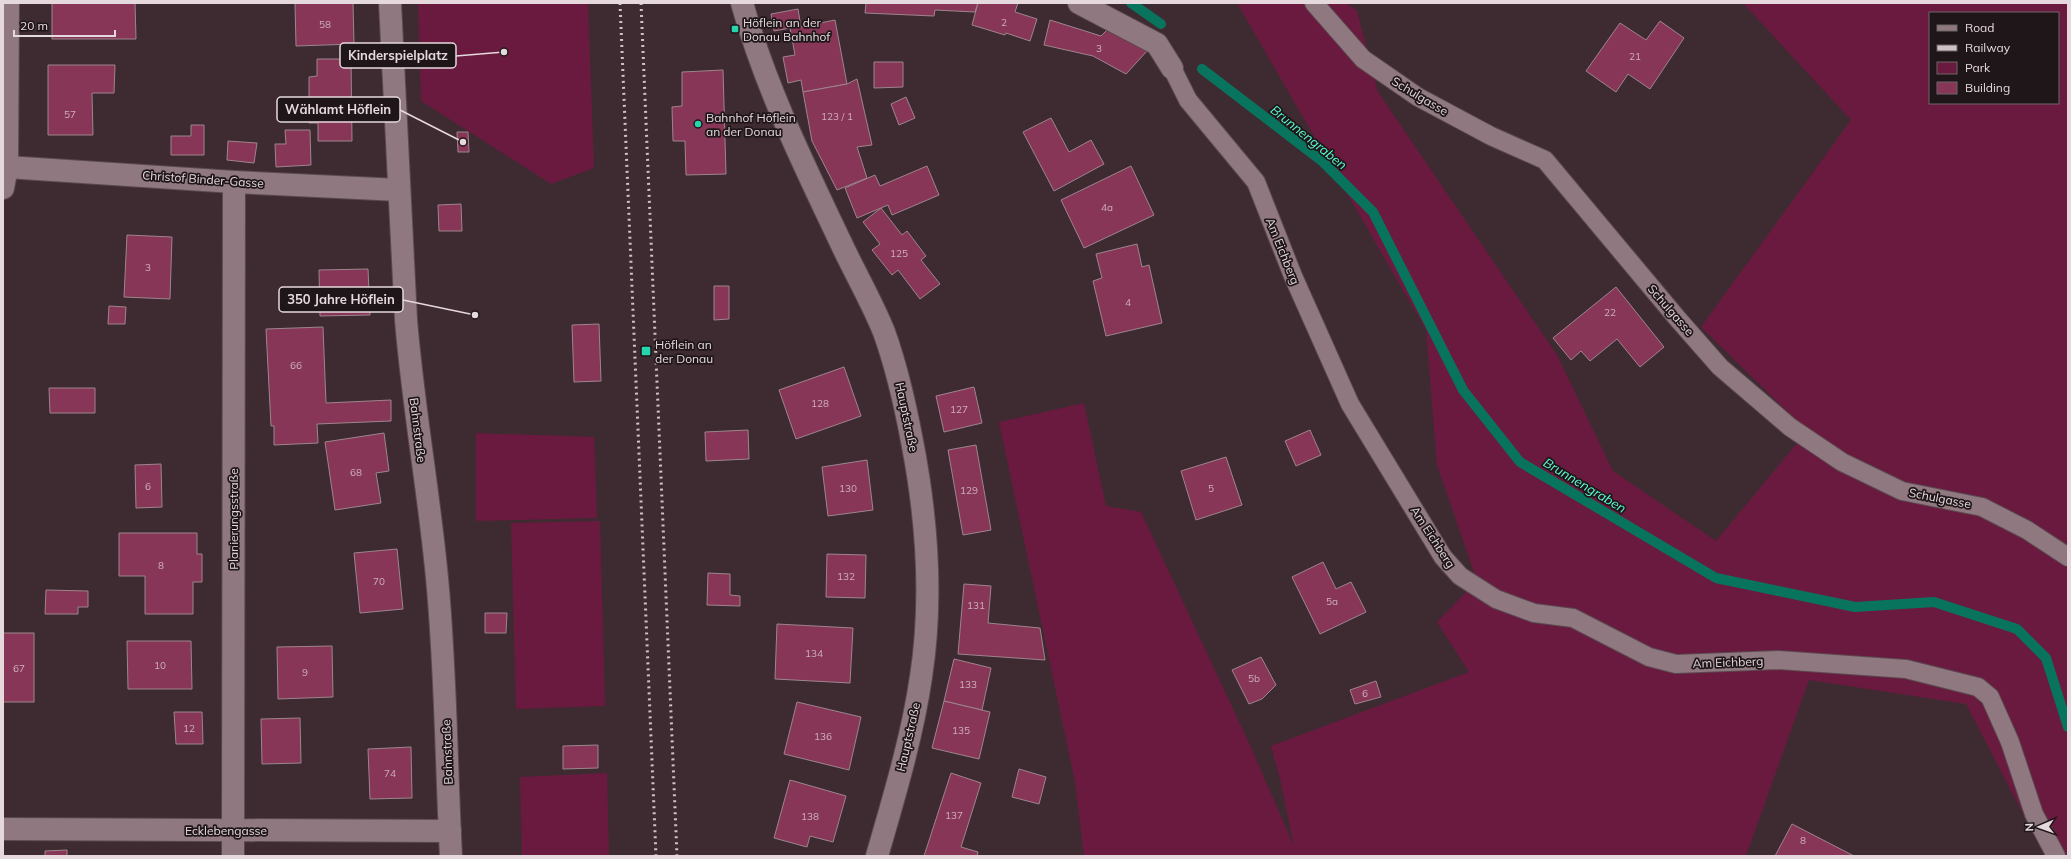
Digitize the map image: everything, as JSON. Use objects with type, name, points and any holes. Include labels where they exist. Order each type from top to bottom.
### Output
[{"type":"street","points":[[3,188],[7,167],[8,3]]},
{"type":"street","name":"Bahnstraße","points":[[390,3],[410,372],[437,578],[445,712],[451,856]]},
{"type":"street","name":"Hauptstraße","points":[[742,3],[749,29],[776,99],[810,179],[883,332],[902,389],[920,484],[927,548],[926,616],[921,677],[902,764],[877,856]]},
{"type":"street","name":"Am Eichberg","points":[[1079,3],[1157,44],[1172,68]]},
{"type":"street","name":"Christof Binder-Gasse","points":[[7,167],[234,182],[399,190]]},
{"type":"street","name":"Planierungsstraße","points":[[233,856],[234,182]]},
{"type":"street","name":"Ecklebengasse","points":[[3,829],[450,831]]},
{"type":"lane","name":"Schulgasse","points":[[1314,3],[1363,59],[1418,97],[1491,136],[1545,160],[1720,367],[1790,427],[1842,462],[1902,491],[1982,507],[2027,530],[2068,557]]},
{"type":"lane","name":"Am Eichberg","points":[[1172,68],[1188,100],[1256,182],[1293,276],[1350,404],[1443,557],[1460,576],[1496,599],[1534,612],[1573,618],[1648,657],[1676,664],[1778,660],[1906,669],[1978,687],[1990,697],[2010,742],[2034,814],[2056,856]]},
{"type":"green space","points":[[418,3],[588,3],[594,168],[551,184],[421,101]]},
{"type":"green space","points":[[1237,3],[1346,3],[1357,11],[1378,92],[1557,355],[1613,471],[1716,541],[1807,431],[1701,327],[1851,120],[1743,3],[2068,3],[2068,856],[2045,856],[1966,704],[1809,680],[1746,856],[1084,856],[1075,782],[999,422],[1084,403],[1106,506],[1141,512],[1249,743],[1294,846],[1280,779],[1271,746],[1469,672],[1437,622],[1477,581],[1437,465],[1426,330]]},
{"type":"green space","points":[[476,433],[594,437],[597,518],[476,521]]},
{"type":"green space","points":[[600,521],[605,706],[516,709],[511,523]]},
{"type":"green space","points":[[607,773],[609,856],[522,856],[520,777]]},
{"type":"building","points":[[52,3],[135,3],[136,39],[52,39]]},
{"type":"building","points":[[295,3],[353,3],[354,44],[296,46]]},
{"type":"building","points":[[866,3],[978,3],[975,12],[935,10],[934,16],[865,13]]},
{"type":"building","points":[[978,3],[1018,3],[1015,12],[1037,19],[1030,41],[1006,33],[1005,35],[972,25]]},
{"type":"building","points":[[798,9],[801,27],[835,20],[847,84],[803,92],[801,80],[788,83],[783,57],[795,55],[790,28],[774,31],[771,14]]},
{"type":"building","points":[[1050,20],[1101,36],[1108,29],[1147,51],[1126,74],[1093,56],[1044,45]]},
{"type":"building","points":[[1660,21],[1684,38],[1650,89],[1628,74],[1616,92],[1586,71],[1620,23],[1646,40]]},
{"type":"building","points":[[317,59],[351,59],[352,141],[318,141],[318,123],[309,123],[309,77],[317,76]]},
{"type":"building","points":[[874,62],[903,62],[903,87],[874,88]]},
{"type":"building","points":[[48,65],[115,65],[114,93],[92,93],[93,135],[48,135]]},
{"type":"building","name":"Bahnhof Höflein an der Donau","points":[[723,70],[726,174],[686,175],[685,141],[673,141],[672,107],[682,106],[682,72]]},
{"type":"building","points":[[857,79],[872,145],[857,147],[867,178],[837,190],[812,141],[803,92],[847,84]]},
{"type":"building","points":[[906,97],[915,118],[899,125],[891,104]]},
{"type":"building","points":[[1051,118],[1069,152],[1091,140],[1104,164],[1054,191],[1023,132]]},
{"type":"building","points":[[191,125],[204,125],[204,155],[171,155],[171,136],[191,136]]},
{"type":"building","points":[[285,130],[310,130],[311,165],[276,167],[275,144],[286,144]]},
{"type":"building","points":[[457,132],[468,132],[469,152],[458,152]]},
{"type":"building","points":[[228,141],[257,143],[254,163],[227,160]]},
{"type":"building","points":[[927,166],[939,195],[892,215],[888,205],[857,218],[845,188],[875,175],[880,186]]},
{"type":"building","points":[[1131,166],[1154,215],[1084,248],[1061,200]]},
{"type":"building","points":[[461,204],[462,231],[439,231],[438,205]]},
{"type":"building","points":[[881,208],[902,235],[907,231],[926,256],[921,260],[940,284],[920,299],[898,270],[892,275],[872,250],[880,244],[863,222]]},
{"type":"building","points":[[127,235],[172,237],[170,299],[124,297]]},
{"type":"building","points":[[1137,244],[1142,267],[1149,265],[1162,323],[1106,336],[1093,281],[1102,278],[1096,254]]},
{"type":"building","points":[[368,269],[370,315],[320,316],[319,270]]},
{"type":"building","points":[[714,286],[729,286],[729,319],[714,320]]},
{"type":"building","points":[[1616,287],[1664,347],[1640,367],[1617,339],[1590,361],[1581,351],[1571,360],[1553,338]]},
{"type":"building","points":[[109,306],[126,307],[125,324],[108,324]]},
{"type":"building","points":[[599,324],[601,381],[574,382],[572,325]]},
{"type":"building","points":[[323,327],[326,403],[391,400],[391,421],[317,424],[318,443],[274,445],[274,426],[271,426],[266,329]]},
{"type":"building","points":[[844,367],[861,416],[796,439],[779,390]]},
{"type":"building","points":[[974,387],[982,423],[944,432],[936,396]]},
{"type":"building","points":[[49,388],[95,388],[95,413],[50,413]]},
{"type":"building","points":[[748,430],[749,459],[706,461],[705,432]]},
{"type":"building","points":[[1310,430],[1321,455],[1296,466],[1285,441]]},
{"type":"building","points":[[384,433],[389,471],[376,473],[381,503],[335,510],[325,442]]},
{"type":"building","points":[[976,445],[991,530],[963,535],[948,450]]},
{"type":"building","points":[[1226,457],[1242,505],[1196,520],[1181,471]]},
{"type":"building","points":[[867,460],[873,510],[828,516],[822,467]]},
{"type":"building","points":[[161,464],[162,507],[136,508],[135,465]]},
{"type":"building","points":[[119,533],[197,533],[197,554],[202,554],[202,582],[193,582],[193,614],[145,614],[145,576],[119,576]]},
{"type":"building","points":[[397,549],[403,609],[360,613],[354,553]]},
{"type":"building","points":[[827,554],[866,555],[865,598],[826,597]]},
{"type":"building","points":[[1323,562],[1336,589],[1351,582],[1366,612],[1320,634],[1292,577]]},
{"type":"building","points":[[708,573],[730,574],[730,595],[740,596],[740,606],[707,605]]},
{"type":"building","points":[[964,584],[991,586],[988,623],[1040,628],[1045,660],[958,654]]},
{"type":"building","points":[[46,590],[88,591],[88,607],[78,607],[78,614],[45,614]]},
{"type":"building","points":[[485,613],[507,613],[506,633],[485,633]]},
{"type":"building","points":[[777,624],[853,628],[850,683],[775,679]]},
{"type":"building","points":[[3,633],[34,633],[34,702],[3,702]]},
{"type":"building","points":[[127,641],[191,641],[192,689],[128,689]]},
{"type":"building","points":[[332,646],[333,697],[278,699],[277,647]]},
{"type":"building","points":[[1261,657],[1276,685],[1262,699],[1249,704],[1232,670]]},
{"type":"building","points":[[954,659],[991,668],[982,710],[944,701]]},
{"type":"building","points":[[1376,681],[1381,697],[1355,704],[1350,690]]},
{"type":"building","points":[[944,701],[990,712],[979,759],[932,748]]},
{"type":"building","points":[[797,702],[861,717],[849,770],[784,754]]},
{"type":"building","points":[[174,712],[202,712],[203,744],[176,744]]},
{"type":"building","points":[[300,718],[301,763],[262,764],[261,719]]},
{"type":"building","points":[[598,745],[598,768],[563,769],[563,746]]},
{"type":"building","points":[[411,747],[412,798],[370,799],[368,749]]},
{"type":"building","points":[[1019,769],[1046,777],[1039,804],[1012,797]]},
{"type":"building","points":[[951,773],[981,783],[961,847],[978,852],[977,856],[924,856]]},
{"type":"building","points":[[790,780],[846,796],[833,842],[810,836],[807,847],[774,838]]},
{"type":"building","points":[[1792,824],[1854,856],[1775,856]]},
{"type":"building","points":[[67,850],[67,856],[45,856],[45,851]]},
{"type":"waterway","name":"Brunnengraben","points":[[1131,3],[1161,24]]},
{"type":"waterway","name":"Brunnengraben","points":[[1202,69],[1322,161],[1373,212],[1463,390],[1520,462],[1716,578],[1855,607],[1934,602],[2017,629],[2046,658],[2068,727]]},
{"type":"railway","points":[[620,3],[656,856]]},
{"type":"railway","points":[[641,3],[677,856]]},
{"type":"place","name":"Höflein an der Donau Bahnhof","points":[[735,29]]},
{"type":"place","name":"Kinderspielplatz","points":[[504,52]]},
{"type":"place","name":"Bahnhof Höflein an der Donau","points":[[698,124]]},
{"type":"place","name":"Wählamt Höflein","points":[[463,142]]},
{"type":"place","name":"350 Jahre Höflein","points":[[475,315]]},
{"type":"place","name":"Höflein an der Donau","points":[[646,351]]}]
